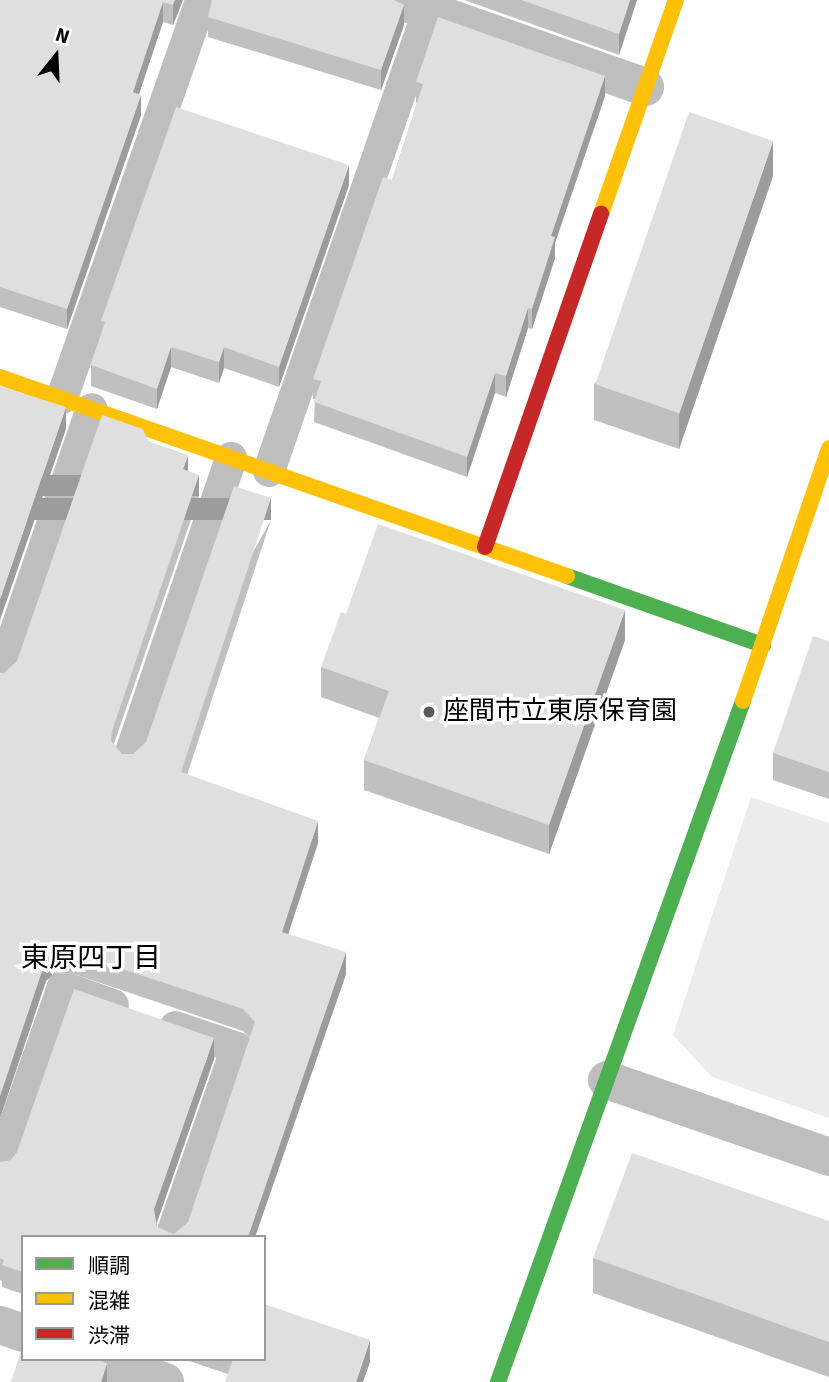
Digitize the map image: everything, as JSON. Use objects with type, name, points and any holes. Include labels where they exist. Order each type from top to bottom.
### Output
[{"type":"street","points":[[485,547],[676,0]]},
{"type":"street","points":[[419,4],[645,87]]},
{"type":"street","points":[[0,377],[763,645]]},
{"type":"street","points":[[498,1382],[763,645],[829,448]]},
{"type":"street","points":[[607,1080],[829,1157]]},
{"type":"street","points":[[117,1362],[165,1382]]},
{"type":"lane","points":[[62,398],[201,0]]},
{"type":"lane","points":[[269,471],[419,4]]},
{"type":"lane","points":[[0,677],[92,409]]},
{"type":"lane","points":[[129,758],[231,458]]},
{"type":"lane","points":[[0,1167],[63,987],[237,1048],[172,1235]]},
{"type":"shaded area","points":[[751,797],[829,823],[829,1118],[712,1077],[673,1035]]},
{"type":"building","points":[[0,0],[175,0],[173,5],[163,2],[133,92],[141,95],[67,309],[0,287]]},
{"type":"building","points":[[212,0],[394,0],[404,5],[381,70],[208,17]]},
{"type":"building","points":[[521,0],[630,0],[619,34]]},
{"type":"building","points":[[438,17],[605,76],[551,236],[555,237],[532,309],[528,308],[506,376],[495,373],[467,457],[314,402],[321,381],[313,379],[383,177],[392,180],[423,84],[416,82]]},
{"type":"building","points":[[176,107],[349,165],[279,367],[224,347],[219,362],[171,347],[157,389],[91,365],[105,322],[101,321]]},
{"type":"building","points":[[689,112],[773,141],[679,413],[595,384]]},
{"type":"building","points":[[0,386],[66,407],[0,599]]},
{"type":"building","points":[[102,415],[143,429],[148,441],[188,455],[183,469],[199,475],[112,731],[111,741],[122,754],[133,754],[146,742],[234,486],[271,498],[181,772],[318,821],[282,932],[346,952],[249,1235],[21,1235],[21,1271],[2,1265],[0,1162],[11,1160],[17,1152],[74,989],[214,1038],[154,1209],[157,1227],[174,1234],[188,1222],[255,1022],[243,1009],[59,948],[46,959],[0,1096],[0,673],[4,673],[17,661]]},
{"type":"building","points":[[378,524],[625,610],[549,825],[364,760],[389,691],[321,667],[341,612],[346,614]]},
{"type":"building","points":[[813,636],[829,641],[829,772],[773,753]]},
{"type":"building","points":[[632,1153],[829,1221],[829,1342],[593,1258]]},
{"type":"building","points":[[266,1305],[370,1340],[356,1382],[225,1382],[232,1361],[266,1361]]},
{"type":"building","points":[[21,1351],[21,1361],[102,1361],[107,1364],[101,1382],[11,1382]]},
{"type":"traffic: fast","points":[[567,576],[763,645]]},
{"type":"traffic: fast","points":[[498,1382],[743,701]]},
{"type":"traffic: slow","points":[[601,214],[676,0]]},
{"type":"traffic: slow","points":[[0,377],[567,576]]},
{"type":"traffic: slow","points":[[743,701],[829,448]]},
{"type":"traffic: jam","points":[[485,547],[601,214]]},
{"type":"place","name":"座間市立東原保育園","points":[[429,712]]},
{"type":"district","name":"東原四丁目","points":[[91,958]]}]
